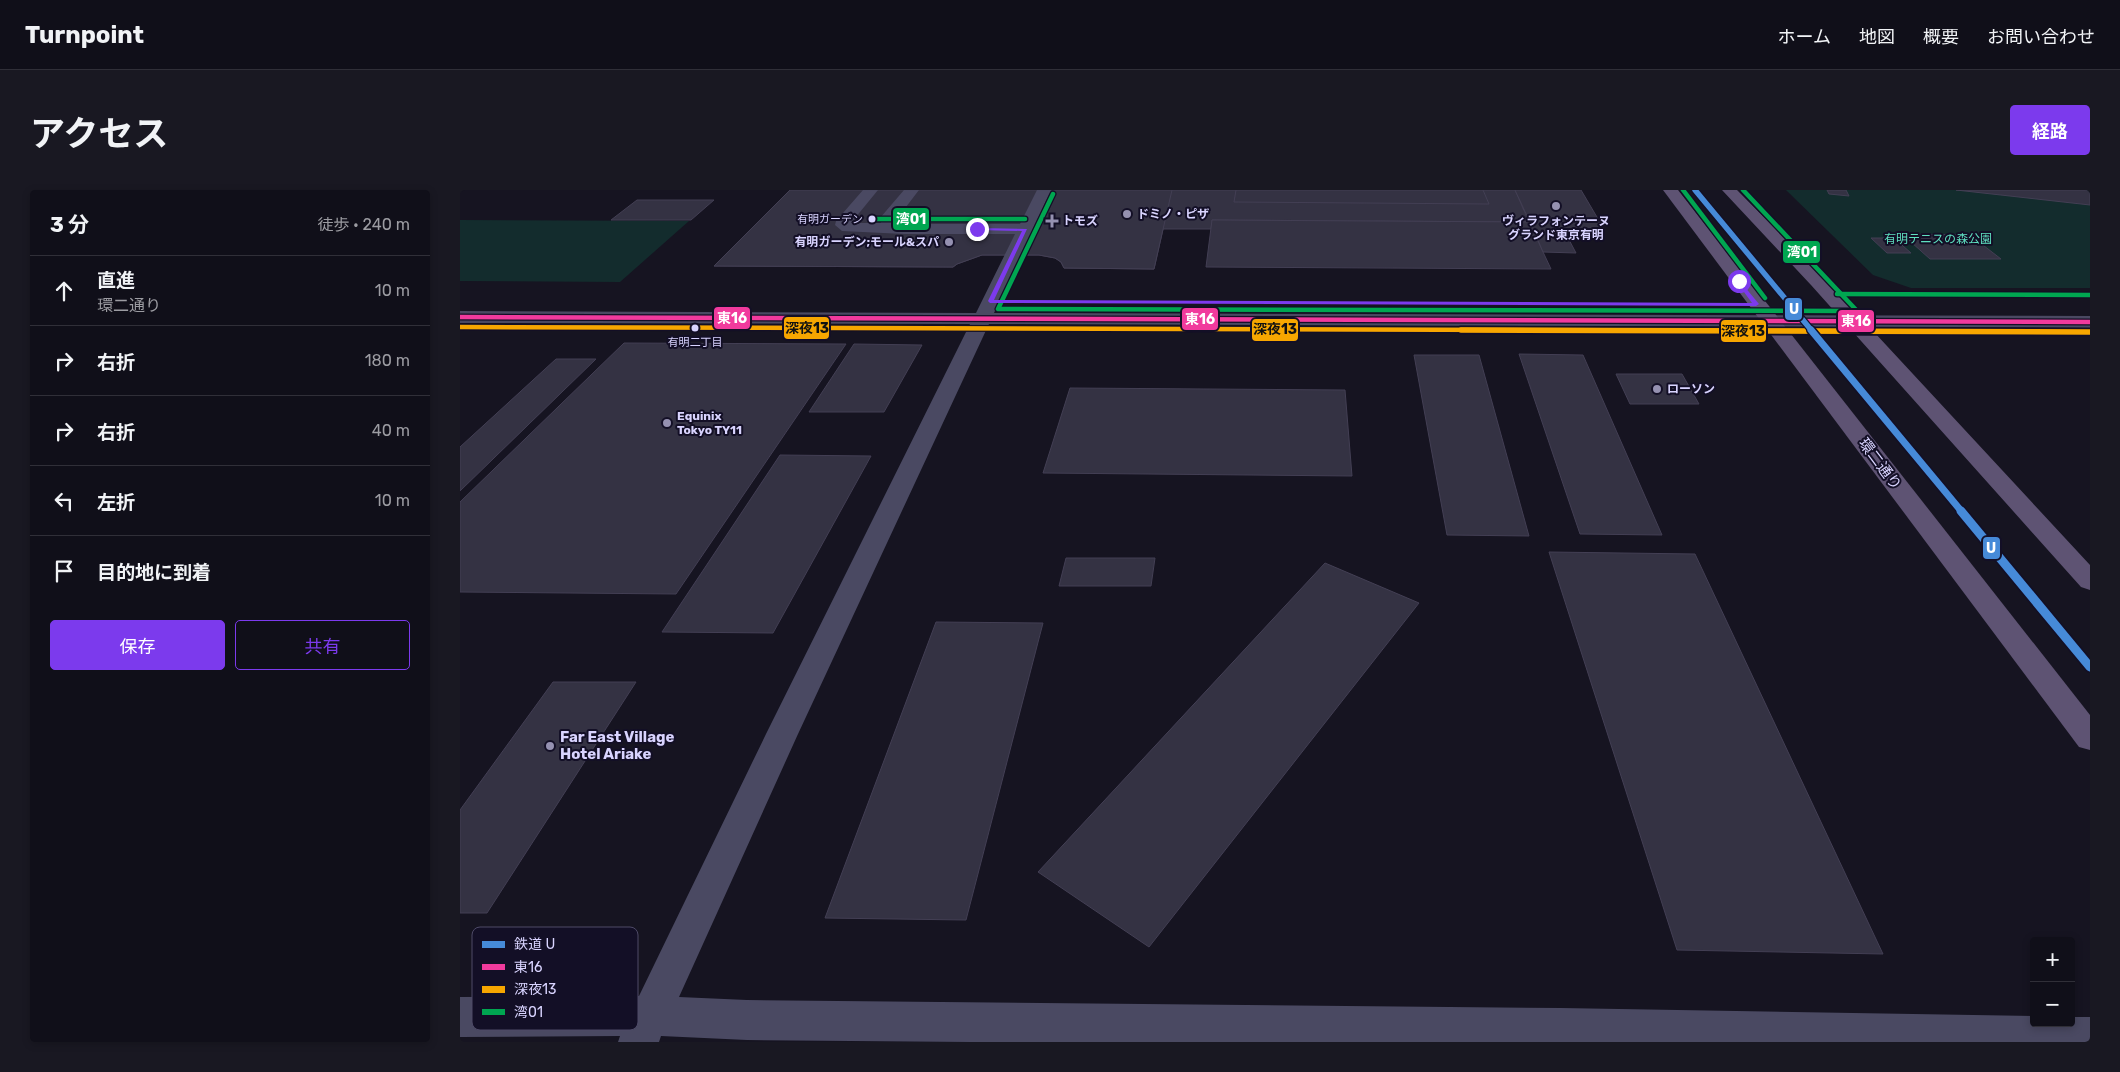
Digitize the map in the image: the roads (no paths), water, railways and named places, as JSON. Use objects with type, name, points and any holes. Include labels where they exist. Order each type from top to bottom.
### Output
[{"type":"main road","points":[[1729,190],[1838,304],[2090,581]]},
{"type":"main road","name":"環二通り","points":[[1671,193],[2090,738]]},
{"type":"street","points":[[871,190],[844,221],[844,225],[856,230],[1025,229]]},
{"type":"street","points":[[904,229],[889,224],[888,218],[912,190]]},
{"type":"street","points":[[1044,190],[982,307],[645,1029],[747,1020],[1581,1028],[2090,1038]]},
{"type":"street","points":[[460,300],[607,300]]},
{"type":"street","points":[[1763,313],[1838,304],[2090,305]]},
{"type":"street","points":[[460,317],[982,307],[1763,313],[1853,321],[2090,322]]},
{"type":"rail line","name":"U","points":[[1695,190],[2090,667]]},
{"type":"place","name":"ヴィラフォンテーヌ グランド東京有明","points":[[1556,206]]},
{"type":"place","name":"ドミノ・ピザ","points":[[1127,214]]},
{"type":"place","name":"有明ガーデン","points":[[872,219]]},
{"type":"place","name":"トモズ","points":[[1052,221]]},
{"type":"place","name":"有明ガーデン;モール&スパ","points":[[949,242]]},
{"type":"place","name":"有明二丁目","points":[[695,328]]},
{"type":"place","name":"ローソン","points":[[1657,389]]},
{"type":"place","name":"Equinix Tokyo TY11","points":[[667,423]]},
{"type":"place","name":"Far East Village Hotel Ariake","points":[[550,746]]},
{"type":"park label","name":"有明テニスの森公園","points":[[1938,239]]}]
